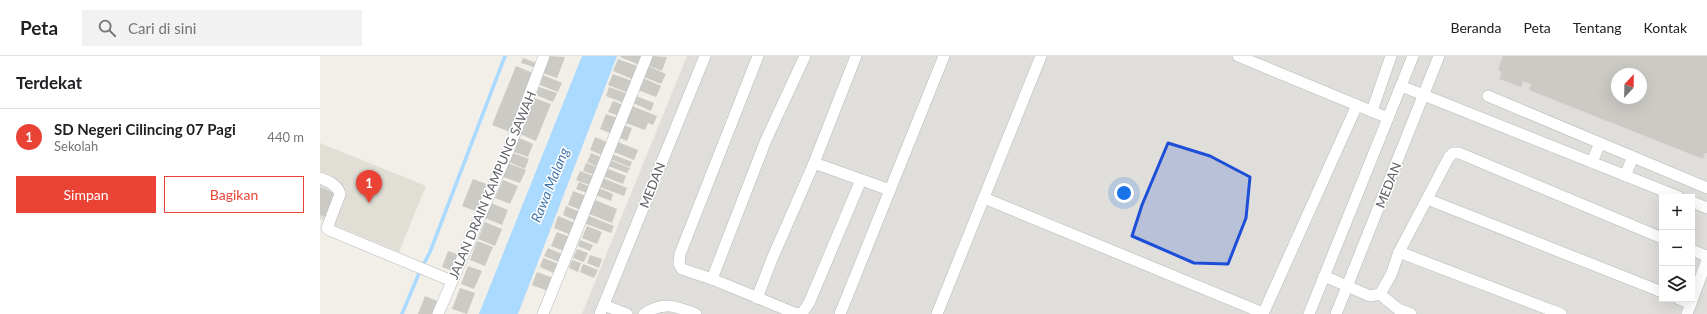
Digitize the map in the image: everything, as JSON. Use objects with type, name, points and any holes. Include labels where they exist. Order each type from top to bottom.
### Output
[{"type":"street","name":"JALAN DRAIN KAMPUNG SAWAH","points":[[438,314],[509,149],[544,56]]},
{"type":"street","points":[[543,314],[647,56]]},
{"type":"street","name":"MEDAN","points":[[602,309],[705,56]]},
{"type":"street","points":[[758,56],[680,254],[679,264],[682,269],[712,279],[797,314],[803,312],[810,303],[861,180]]},
{"type":"street","points":[[712,279],[766,140],[805,56]]},
{"type":"street","points":[[757,298],[814,163],[856,56]]},
{"type":"street","points":[[840,314],[944,56]]},
{"type":"street","points":[[937,314],[1041,56]]},
{"type":"street","points":[[1238,56],[1388,118]]},
{"type":"street","points":[[1372,111],[1391,56]]},
{"type":"street","points":[[1309,314],[1400,86],[1414,56]]},
{"type":"street","name":"MEDAN","points":[[1336,314],[1439,56]]},
{"type":"street","points":[[1400,86],[1671,194]]},
{"type":"street","points":[[1488,96],[1707,188]]},
{"type":"street","points":[[984,198],[1263,314],[1357,105]]},
{"type":"street","points":[[1592,162],[1600,143]]},
{"type":"street","points":[[1324,276],[1348,285],[1370,296],[1380,294],[1391,275],[1399,252],[1449,157],[1453,153],[1459,153],[1659,237]]},
{"type":"street","points":[[1626,176],[1632,157]]},
{"type":"street","points":[[814,163],[890,190]]},
{"type":"street","points":[[320,178],[333,184],[340,194],[328,229],[452,281]]},
{"type":"street","points":[[1427,199],[1659,291]]},
{"type":"street","points":[[1695,203],[1707,208]]},
{"type":"street","points":[[1689,309],[1703,287],[1707,260],[1704,255],[1695,251]]},
{"type":"street","points":[[1399,252],[1561,314]]},
{"type":"street","points":[[1380,294],[1398,309],[1411,314]]},
{"type":"street","points":[[644,314],[654,307],[676,306],[696,314]]},
{"type":"street","points":[[602,309],[627,314]]},
{"type":"highlighted area","points":[[1168,143],[1210,156],[1250,177],[1246,218],[1228,264],[1194,263],[1132,236],[1142,205]]},
{"type":"shaded area","points":[[687,56],[1707,56],[1707,314],[582,314]]},
{"type":"shaded area","points":[[320,143],[426,186],[399,252],[320,219]]},
{"type":"water","name":"Rawa Malang","points":[[582,56],[617,56],[518,314],[479,314]]},
{"type":"building","points":[[549,56],[565,57],[557,78],[543,73]]},
{"type":"building","points":[[643,56],[640,65],[620,57]]},
{"type":"building","points":[[653,56],[667,57],[662,71],[649,66]]},
{"type":"building","points":[[1503,56],[1707,56],[1707,153],[1705,153],[1703,159],[1529,90],[1531,84],[1523,81],[1521,87],[1499,79],[1502,72],[1498,70]]},
{"type":"building","points":[[523,58],[536,63],[534,67],[521,63]]},
{"type":"building","points":[[618,59],[637,66],[632,79],[613,71]]},
{"type":"building","points":[[516,66],[533,73],[510,132],[492,125]]},
{"type":"building","points":[[648,66],[666,74],[661,84],[644,77]]},
{"type":"building","points":[[613,74],[632,81],[628,93],[608,85]]},
{"type":"building","points":[[543,75],[562,83],[558,92],[540,85]]},
{"type":"building","points":[[643,78],[661,86],[656,97],[638,90]]},
{"type":"building","points":[[539,87],[557,93],[553,102],[536,95]]},
{"type":"building","points":[[609,87],[628,94],[624,103],[606,96]]},
{"type":"building","points":[[636,96],[654,103],[651,111],[633,103]]},
{"type":"building","points":[[534,98],[551,104],[536,141],[520,134]]},
{"type":"building","points":[[613,101],[623,105],[619,116],[608,112]]},
{"type":"building","points":[[632,106],[657,116],[653,125],[648,123],[645,130],[626,123]]},
{"type":"building","points":[[606,114],[618,118],[612,134],[600,129]]},
{"type":"building","points":[[623,125],[632,128],[627,141],[618,137]]},
{"type":"building","points":[[595,137],[609,143],[604,156],[590,150]]},
{"type":"building","points":[[519,138],[533,144],[528,157],[514,152]]},
{"type":"building","points":[[618,142],[638,150],[634,160],[614,152]]},
{"type":"building","points":[[513,153],[529,159],[525,169],[509,162]]},
{"type":"building","points":[[591,153],[603,158],[599,167],[587,162]]},
{"type":"building","points":[[612,154],[632,162],[630,167],[610,159]]},
{"type":"building","points":[[610,160],[630,168],[627,173],[608,166]]},
{"type":"building","points":[[508,163],[526,170],[520,183],[503,177]]},
{"type":"building","points":[[586,163],[600,168],[597,176],[583,171]]},
{"type":"building","points":[[606,168],[626,176],[623,184],[603,176]]},
{"type":"building","points":[[580,171],[596,177],[592,186],[576,180]]},
{"type":"building","points":[[603,178],[627,188],[624,196],[600,187]]},
{"type":"building","points":[[473,179],[489,185],[478,212],[462,206]]},
{"type":"building","points":[[503,180],[518,186],[510,204],[495,198]]},
{"type":"building","points":[[579,182],[593,188],[590,194],[576,189]]},
{"type":"building","points":[[320,187],[339,195],[329,218],[320,215]]},
{"type":"building","points":[[599,188],[613,194],[611,201],[596,195]]},
{"type":"building","points":[[573,191],[589,197],[583,211],[568,205]]},
{"type":"building","points":[[595,200],[617,209],[612,223],[589,214]]},
{"type":"building","points":[[491,203],[508,210],[502,225],[485,218]]},
{"type":"building","points":[[566,206],[582,213],[579,222],[563,215]]},
{"type":"building","points":[[558,216],[575,223],[571,235],[554,228]]},
{"type":"building","points":[[589,216],[614,226],[611,233],[586,224]]},
{"type":"building","points":[[485,222],[502,229],[495,246],[478,239]]},
{"type":"building","points":[[587,226],[602,232],[597,244],[582,238]]},
{"type":"building","points":[[557,232],[570,237],[564,251],[551,246]]},
{"type":"building","points":[[580,240],[593,245],[590,251],[578,246]]},
{"type":"building","points":[[477,241],[493,247],[485,266],[470,260]]},
{"type":"building","points":[[548,248],[562,254],[559,262],[544,256]]},
{"type":"building","points":[[577,249],[588,253],[584,262],[573,258]]},
{"type":"building","points":[[448,251],[459,255],[453,271],[442,267]]},
{"type":"building","points":[[590,255],[602,259],[599,268],[587,263]]},
{"type":"building","points":[[543,258],[559,264],[556,274],[540,267]]},
{"type":"building","points":[[572,260],[581,263],[578,272],[569,268]]},
{"type":"building","points":[[583,264],[598,270],[594,278],[580,272]]},
{"type":"building","points":[[468,266],[482,271],[474,289],[461,284]]},
{"type":"building","points":[[537,272],[553,278],[548,291],[532,285]]},
{"type":"building","points":[[460,288],[475,293],[467,314],[452,309]]},
{"type":"building","points":[[425,296],[437,301],[432,314],[418,314]]},
{"type":"waterway","points":[[402,314],[420,271],[430,252],[505,56]]},
{"type":"place","name":"SD Negeri Cilincing 07 Pagi","points":[[369,203]]}]
